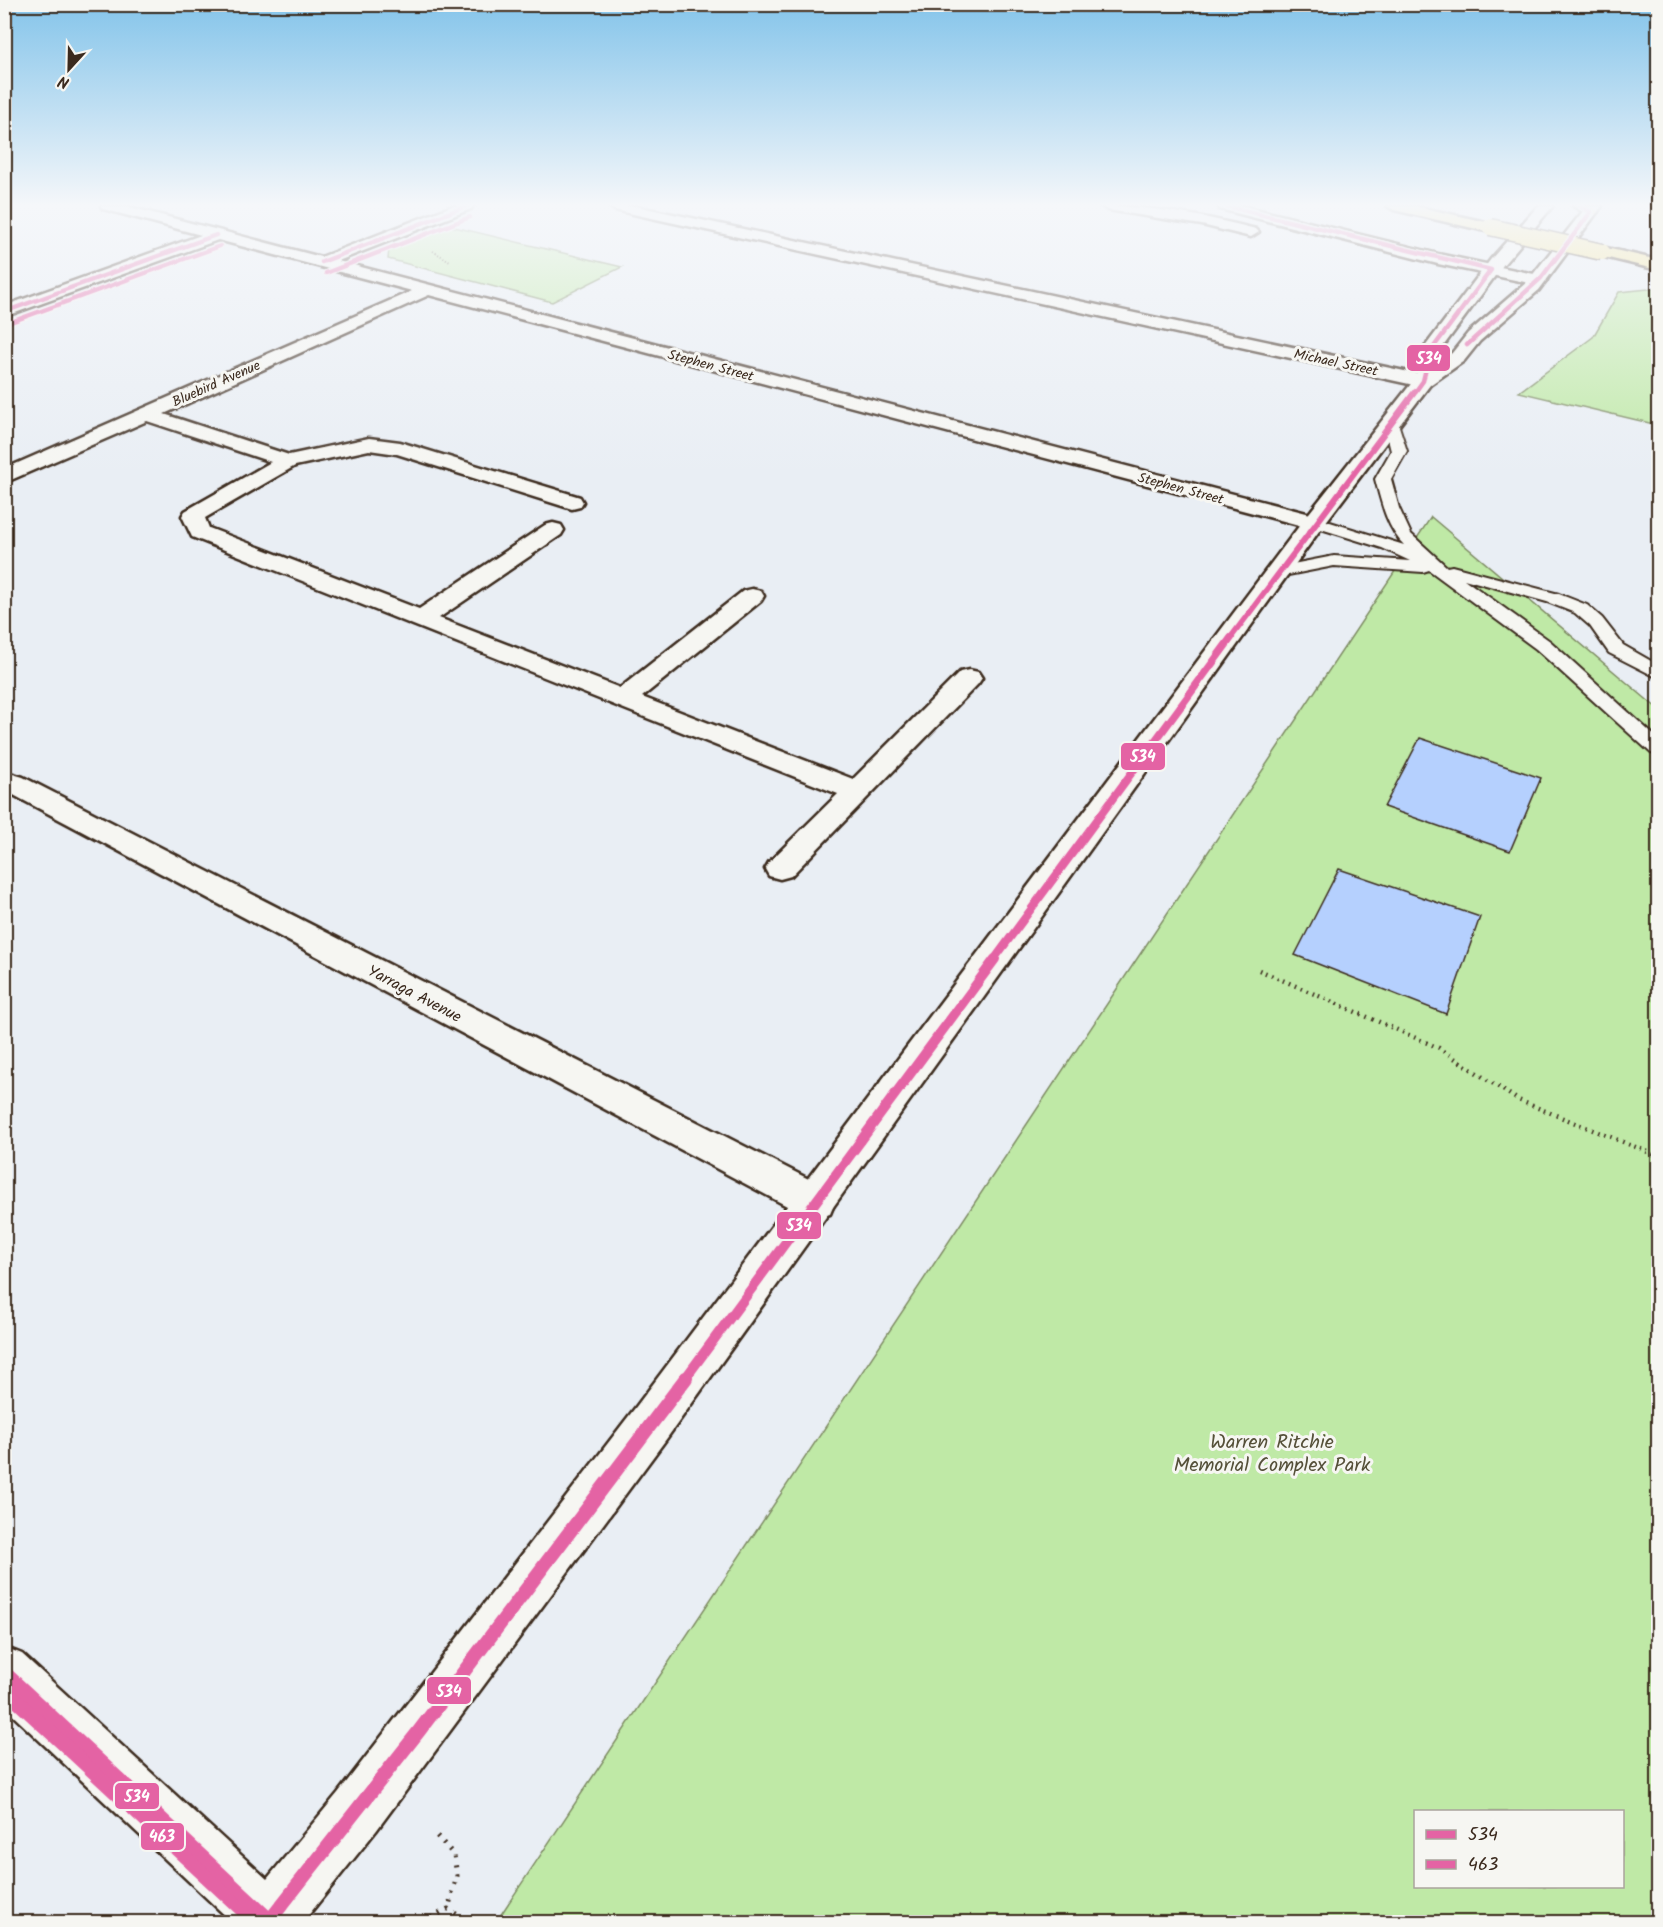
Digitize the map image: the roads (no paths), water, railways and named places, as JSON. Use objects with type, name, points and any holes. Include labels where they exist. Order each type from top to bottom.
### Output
[{"type":"street","points":[[4,312],[48,296]]},
{"type":"street","name":"Bluebird Avenue","points":[[4,477],[414,296]]},
{"type":"street","name":"Stephen Street","points":[[450,296],[1314,522]]},
{"type":"street","name":"Michael Street","points":[[1030,296],[1423,381]]},
{"type":"street","points":[[1423,381],[1430,352],[1472,296]]},
{"type":"street","points":[[4,1672],[269,1921],[397,1760],[816,1202],[1314,522],[1423,381],[1458,357],[1474,337],[1520,296]]},
{"type":"street","points":[[145,414],[288,461]]},
{"type":"street","points":[[572,502],[400,448],[369,444],[288,461],[193,516],[200,532],[857,791]]},
{"type":"street","points":[[421,619],[553,530]]},
{"type":"street","points":[[623,699],[752,596]]},
{"type":"street","points":[[780,869],[969,678]]},
{"type":"street","name":"Yarraga Avenue","points":[[13,783],[816,1202]]},
{"type":"lane","points":[[1391,423],[1398,451],[1383,479],[1391,508],[1404,536],[1437,568],[1543,645],[1659,749]]},
{"type":"lane","points":[[1314,522],[1388,544],[1437,568]]},
{"type":"lane","points":[[1278,572],[1334,561],[1437,568],[1553,598],[1581,609],[1596,622],[1616,650],[1659,672]]},
{"type":"park label","name":"Warren Ritchie Memorial Complex Park","points":[[1272,1452]]}]
